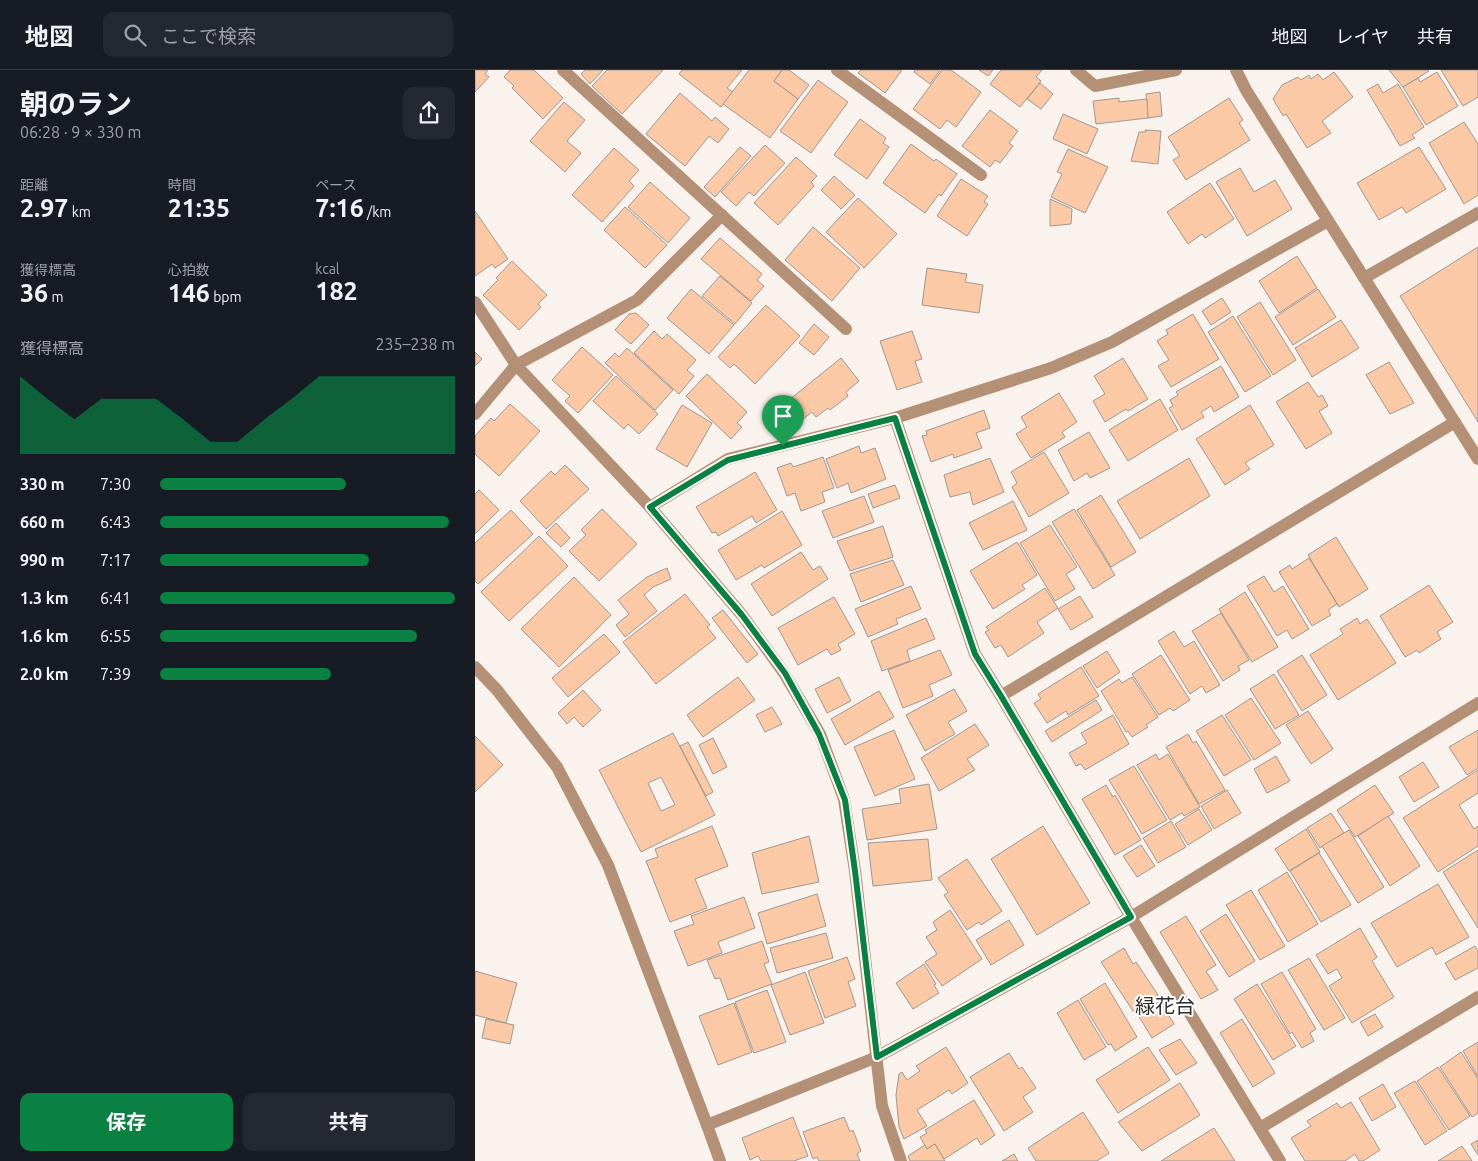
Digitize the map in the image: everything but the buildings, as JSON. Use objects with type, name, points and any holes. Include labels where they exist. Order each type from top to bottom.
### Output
[{"type":"street","points":[[563,70],[846,329]]},
{"type":"street","points":[[837,70],[981,175]]},
{"type":"street","points":[[1076,70],[1095,86],[1176,70]]},
{"type":"street","points":[[1236,70],[1246,90],[1478,459]]},
{"type":"street","points":[[1364,278],[1478,213]]},
{"type":"street","points":[[475,414],[516,365],[637,300],[722,214]]},
{"type":"street","points":[[650,507],[728,460],[895,418],[1051,368],[1112,342],[1328,221]]},
{"type":"street","points":[[475,302],[516,365],[650,507],[742,615],[785,673],[819,734],[845,800],[882,1106],[901,1161]]},
{"type":"street","points":[[895,418],[975,654],[1131,917],[1280,1161]]},
{"type":"street","points":[[1001,696],[1455,422]]},
{"type":"street","points":[[475,666],[497,690],[557,767],[608,865],[720,1161]]},
{"type":"street","points":[[707,1125],[877,1057],[1131,917],[1478,703]]},
{"type":"street","points":[[1260,1128],[1478,997]]},
{"type":"district","name":"緑花台","points":[[1165,1006]]},
{"type":"route","points":[[895,418],[975,654],[1131,917],[877,1057],[845,800],[819,734],[785,673],[742,615],[650,507],[728,460],[783,446],[895,418]]}]
